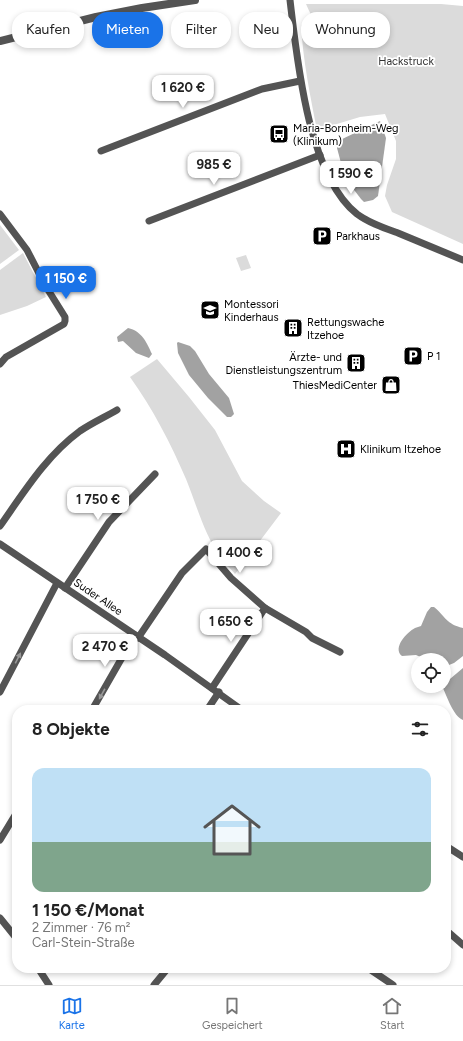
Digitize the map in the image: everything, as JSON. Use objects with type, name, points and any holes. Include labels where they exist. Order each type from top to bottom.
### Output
[{"type":"street","points":[[0,41],[96,17],[195,0]]},
{"type":"street","points":[[290,0],[300,81],[305,101],[320,155],[335,188],[342,199],[356,214],[380,226],[463,260]]},
{"type":"street","points":[[101,150],[262,90],[300,81]]},
{"type":"street","points":[[149,221],[320,155]]},
{"type":"street","points":[[0,214],[27,250],[45,285],[65,317],[65,320],[61,326],[20,349],[0,364]]},
{"type":"street","points":[[0,526],[32,479],[59,449],[80,431],[117,410]]},
{"type":"street","points":[[65,588],[109,522],[155,474]]},
{"type":"street","name":"Suder Allee","points":[[0,544],[219,692],[236,705]]},
{"type":"street","points":[[95,705],[136,637],[182,573],[206,549],[231,578],[264,608],[308,634],[312,638],[340,652]]},
{"type":"street","points":[[0,692],[57,583]]},
{"type":"street","points":[[212,688],[264,608]]},
{"type":"street","points":[[210,705],[219,692]]},
{"type":"street","points":[[0,840],[12,820]]},
{"type":"street","points":[[451,849],[463,857]]},
{"type":"street","points":[[0,918],[12,933]]},
{"type":"street","points":[[451,934],[463,945]]},
{"type":"street","points":[[41,973],[49,985]]},
{"type":"street","points":[[154,985],[164,973]]},
{"type":"street","points":[[375,973],[393,985]]},
{"type":"green space","name":"Hackstruck","points":[[306,4],[441,4],[463,6],[463,244],[392,212],[385,196],[387,185],[396,159],[396,141],[385,114],[360,117],[317,130],[303,48],[390,48],[390,12],[310,12]]},
{"type":"green space","points":[[0,225],[19,250],[0,264]]},
{"type":"green space","points":[[23,253],[46,297],[27,306],[0,315],[0,270]]},
{"type":"green space","points":[[246,255],[251,268],[241,271],[236,258]]},
{"type":"green space","points":[[157,359],[215,430],[242,481],[264,501],[281,513],[235,574],[215,549],[201,520],[186,479],[168,440],[154,414],[130,377]]},
{"type":"shaded area","points":[[380,121],[386,138],[378,196],[373,200],[364,202],[345,178],[337,148],[338,141]]},
{"type":"shaded area","points":[[128,328],[137,332],[143,338],[152,354],[149,358],[136,353],[123,341],[118,342],[117,337]]},
{"type":"shaded area","points":[[178,342],[190,346],[195,351],[209,374],[229,398],[234,414],[231,417],[227,417],[208,398],[189,375],[178,353]]},
{"type":"shaded area","points":[[431,607],[434,607],[450,622],[463,628],[463,656],[454,663],[451,664],[451,653],[411,653],[411,655],[402,656],[399,653],[402,640],[412,630],[421,626],[427,612]]},
{"type":"shaded area","points":[[463,668],[463,720],[459,718],[453,710],[445,693],[451,693],[451,678]]},
{"type":"place","name":"Maria-Bornheim-Weg (Klinikum)","points":[[279,134]]},
{"type":"place","name":"Parkhaus","points":[[322,236]]},
{"type":"place","name":"Montessori Kinderhaus","points":[[210,310]]},
{"type":"place","name":"Rettungswache Itzehoe","points":[[293,328]]},
{"type":"place","name":"P 1","points":[[413,356]]},
{"type":"place","name":"Ärzte- und Dienstleistungszentrum","points":[[356,363]]},
{"type":"place","name":"ThiesMediCenter","points":[[391,385]]},
{"type":"place","name":"Klinikum Itzehoe","points":[[346,449]]}]
